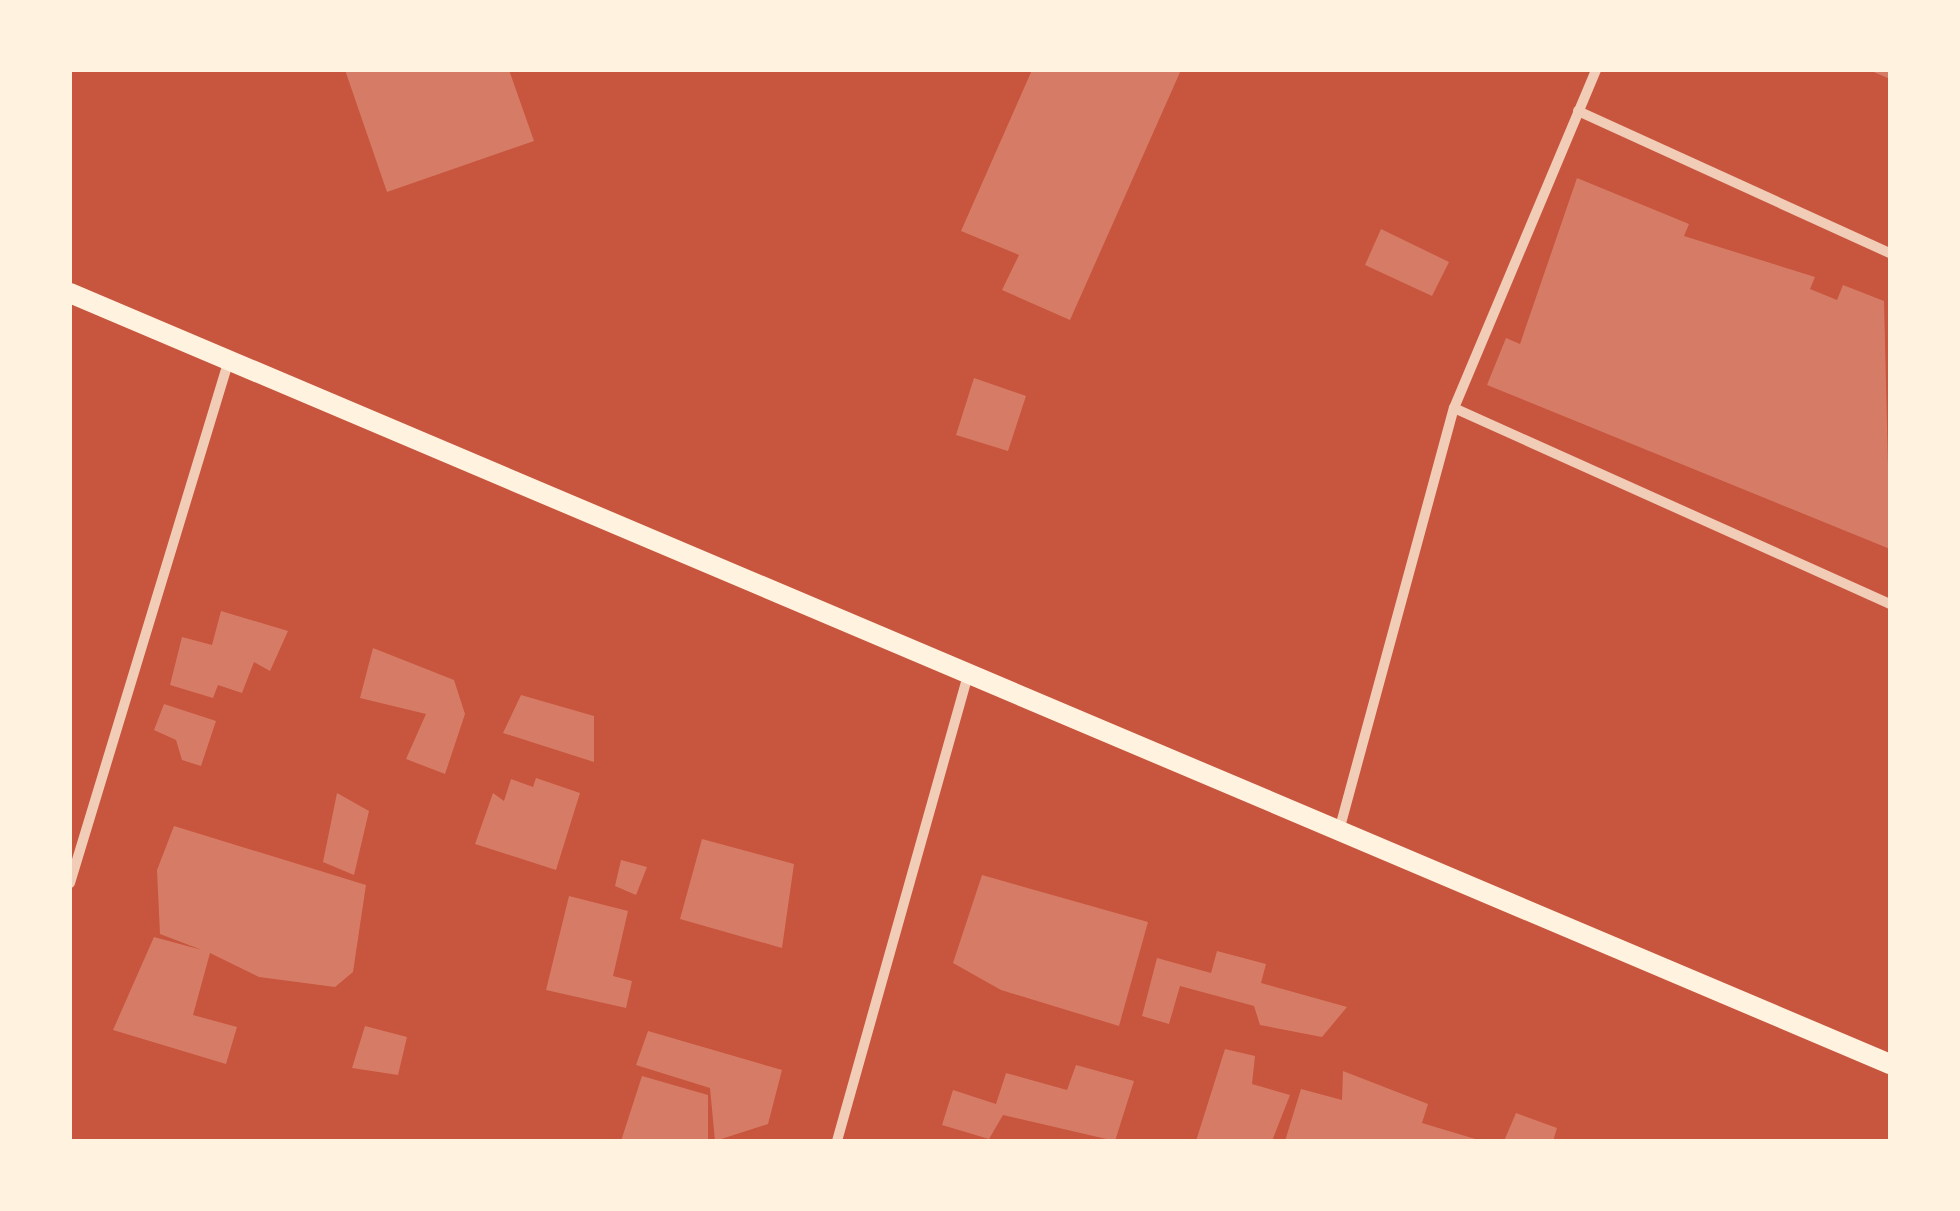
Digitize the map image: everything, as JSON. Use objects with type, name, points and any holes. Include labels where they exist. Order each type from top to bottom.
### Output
[{"type":"main road","points":[[70,294],[228,363],[970,667],[1890,1064]]},
{"type":"street","points":[[1340,827],[1454,408],[1596,70]]},
{"type":"street","points":[[1578,111],[1890,253]]},
{"type":"street","points":[[70,883],[228,363]]},
{"type":"street","points":[[1454,408],[1890,604]]},
{"type":"street","points":[[837,1141],[970,667]]},
{"type":"building","points":[[345,70],[509,70],[534,141],[387,192]]},
{"type":"building","points":[[1032,70],[1181,70],[1070,320],[1002,290],[1019,255],[961,231]]},
{"type":"building","points":[[1869,70],[1890,70],[1890,79]]},
{"type":"building","points":[[1577,178],[1689,224],[1684,236],[1815,277],[1810,289],[1837,300],[1843,285],[1884,301],[1890,549],[1487,385],[1506,338],[1520,344]]},
{"type":"building","points":[[1381,229],[1449,262],[1432,296],[1365,265]]},
{"type":"building","points":[[974,378],[1026,396],[1008,451],[956,435]]},
{"type":"building","points":[[221,611],[288,631],[270,671],[254,662],[242,693],[218,685],[213,698],[170,685],[182,637],[212,645]]},
{"type":"building","points":[[373,648],[454,680],[465,714],[445,774],[406,759],[426,714],[360,698]]},
{"type":"building","points":[[521,695],[594,716],[594,762],[503,733]]},
{"type":"building","points":[[164,704],[216,721],[201,766],[182,760],[176,740],[154,730]]},
{"type":"building","points":[[536,778],[580,793],[556,870],[475,844],[493,793],[504,801],[511,779],[533,787]]},
{"type":"building","points":[[337,793],[369,811],[354,875],[323,862]]},
{"type":"building","points":[[174,826],[366,885],[353,972],[335,987],[259,977],[210,953],[193,1015],[237,1027],[226,1064],[113,1030],[154,937],[202,950],[160,934],[157,870]]},
{"type":"building","points":[[702,839],[794,864],[782,948],[680,919]]},
{"type":"building","points":[[621,860],[647,867],[636,895],[615,886]]},
{"type":"building","points":[[982,875],[1148,922],[1119,1026],[1001,990],[953,963]]},
{"type":"building","points":[[569,896],[628,911],[613,976],[632,981],[626,1008],[546,990]]},
{"type":"building","points":[[1217,951],[1266,964],[1261,983],[1347,1007],[1322,1037],[1260,1025],[1254,1006],[1180,986],[1169,1024],[1142,1016],[1157,958],[1211,973]]},
{"type":"building","points":[[365,1026],[407,1037],[398,1075],[352,1068]]},
{"type":"building","points":[[648,1031],[782,1070],[768,1124],[715,1141],[710,1088],[636,1065]]},
{"type":"building","points":[[1225,1049],[1255,1056],[1252,1084],[1290,1095],[1272,1141],[1196,1141]]},
{"type":"building","points":[[1076,1065],[1134,1081],[1115,1141],[1003,1115],[989,1139],[942,1125],[953,1090],[996,1104],[1006,1073],[1067,1090]]},
{"type":"building","points":[[1343,1071],[1428,1104],[1422,1123],[1482,1141],[1285,1141],[1301,1089],[1342,1100]]},
{"type":"building","points":[[642,1076],[708,1095],[708,1141],[621,1141]]},
{"type":"building","points":[[1516,1113],[1557,1128],[1553,1141],[1504,1141]]}]
